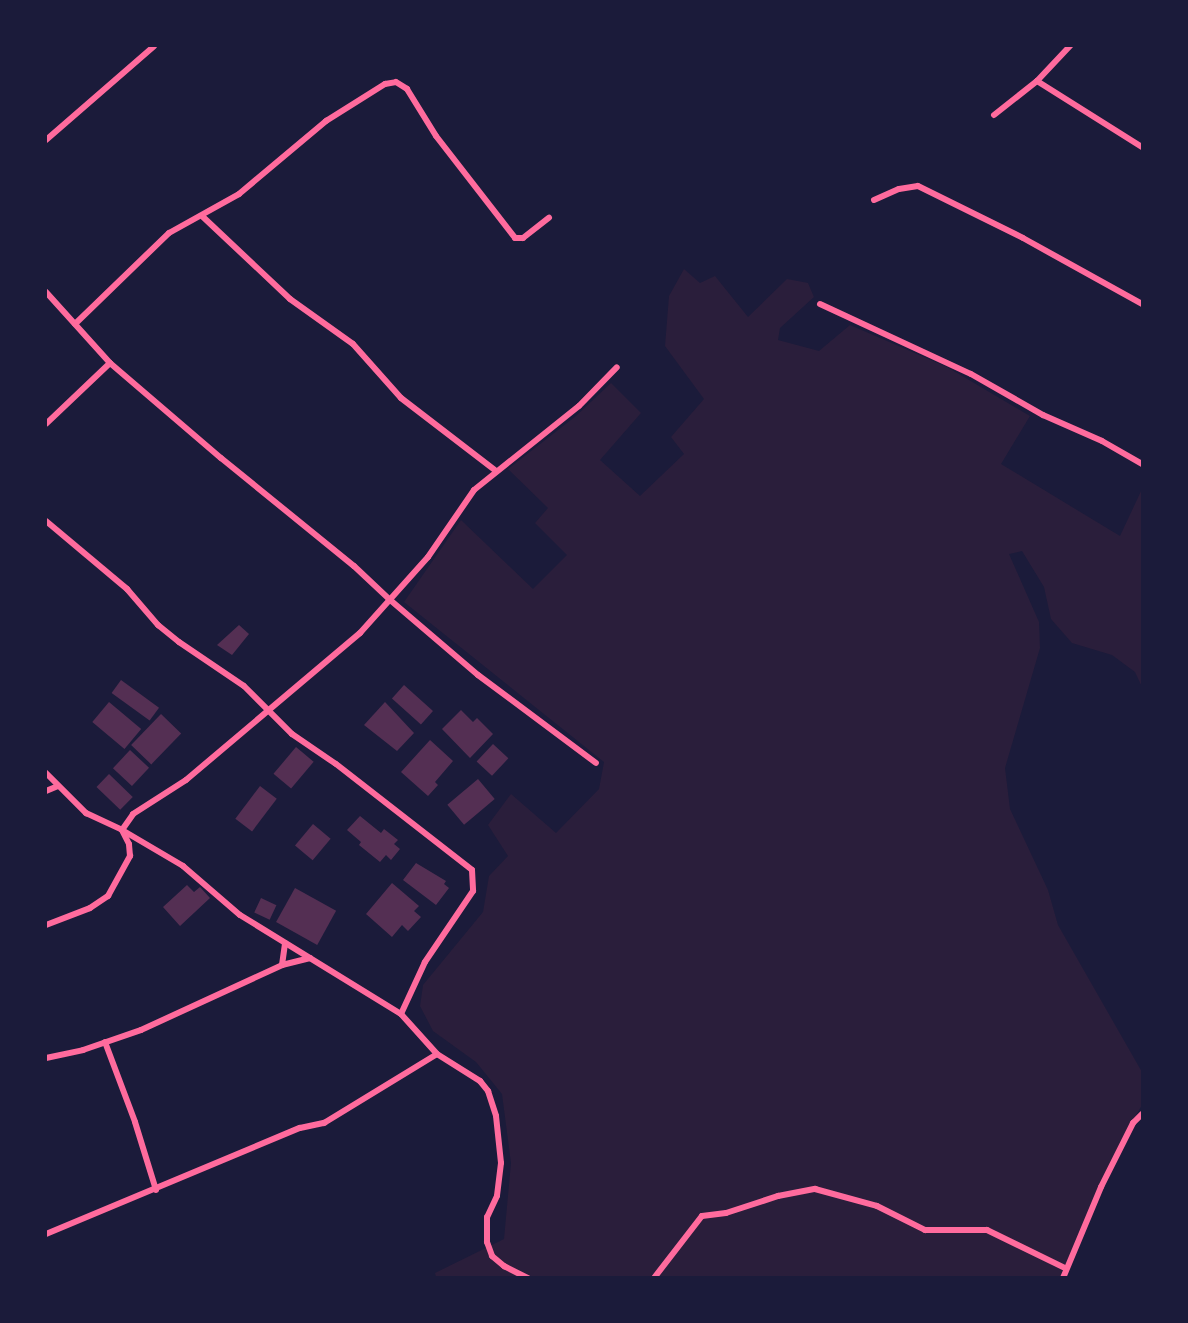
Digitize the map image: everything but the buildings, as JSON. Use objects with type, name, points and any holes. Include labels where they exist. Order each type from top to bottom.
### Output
[{"type":"street","points":[[46,140],[154,46]]},
{"type":"street","points":[[994,116],[1037,81],[1070,46]]},
{"type":"street","points":[[1037,81],[1143,147]]},
{"type":"street","points":[[75,324],[169,233],[239,194],[326,121],[385,84],[396,82],[407,89],[436,136],[515,238],[523,239],[549,218]]},
{"type":"street","points":[[874,200],[899,189],[918,186],[1023,237],[1143,303]]},
{"type":"street","points":[[202,216],[290,299],[353,344],[401,398],[495,470]]},
{"type":"street","points":[[46,292],[110,363],[354,566],[388,599],[494,688],[596,763]]},
{"type":"street","points":[[820,304],[971,374],[1043,415],[1102,441],[1143,464]]},
{"type":"street","points":[[46,424],[110,363]]},
{"type":"street","points":[[122,830],[133,814],[186,780],[360,633],[428,557],[474,489],[579,406],[617,367]]},
{"type":"street","points":[[46,521],[127,589],[158,625],[244,686],[292,734],[336,764],[472,870],[473,891],[425,962],[401,1014]]},
{"type":"street","points":[[46,774],[86,813],[122,830],[183,866],[240,915],[401,1014],[437,1054],[480,1081],[488,1091],[496,1116],[501,1163],[497,1196],[487,1217],[487,1242],[492,1256],[528,1278]]},
{"type":"street","points":[[46,791],[58,786]]},
{"type":"street","points":[[46,925],[90,908],[108,896],[130,856],[129,844],[122,830]]},
{"type":"street","points":[[282,965],[285,943]]},
{"type":"street","points":[[46,1058],[105,1042],[195,1008],[282,965],[310,958]]},
{"type":"street","points":[[105,1042],[135,1122],[156,1191]]},
{"type":"street","points":[[46,1234],[156,1191],[300,1128],[331,1119],[437,1054]]},
{"type":"street","points":[[1063,1278],[1065,1268],[1133,1122],[1143,1114]]},
{"type":"street","points":[[654,1278],[702,1216],[726,1213],[779,1196],[815,1189],[877,1206],[925,1230],[986,1230],[1065,1268]]},
{"type":"shaded area","points":[[684,269],[700,283],[715,276],[748,317],[787,279],[808,283],[814,297],[780,328],[778,340],[819,351],[850,325],[947,367],[1030,416],[1001,464],[1120,536],[1142,489],[1142,687],[1135,672],[1112,655],[1072,643],[1051,619],[1044,587],[1022,551],[1009,554],[1039,622],[1040,648],[1005,768],[1010,809],[1048,890],[1058,925],[1142,1072],[1142,1105],[1120,1142],[1065,1277],[436,1277],[435,1273],[504,1239],[511,1163],[502,1094],[476,1062],[433,1031],[420,1006],[423,985],[483,912],[489,876],[508,856],[488,825],[511,794],[556,833],[599,789],[604,762],[404,602],[461,520],[533,589],[567,555],[535,523],[548,508],[508,469],[576,416],[611,383],[641,413],[600,460],[640,496],[684,454],[671,437],[704,399],[665,346],[669,296]]}]
